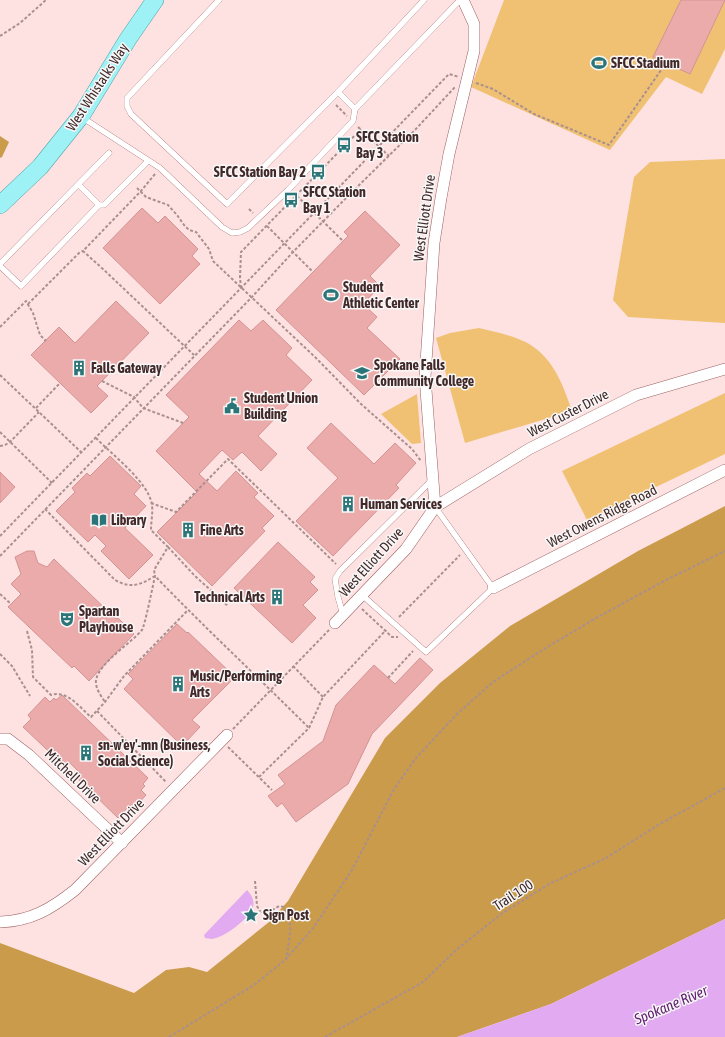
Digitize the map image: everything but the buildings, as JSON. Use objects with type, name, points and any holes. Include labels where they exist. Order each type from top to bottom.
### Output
[{"type":"main road","name":"West Whistalks Way","points":[[0,205],[40,168],[81,116],[128,39],[155,0]]},
{"type":"street","name":"West Elliott Drive","points":[[335,623],[406,549],[435,507],[425,377],[434,243],[449,154],[474,51],[474,24],[463,0]]},
{"type":"street","name":"West Custer Drive","points":[[435,507],[529,449],[636,395],[725,369]]},
{"type":"street","name":"West Owens Ridge Road","points":[[493,588],[725,470]]},
{"type":"street","name":"Mitchell Drive","points":[[0,738],[8,739],[30,755],[122,843]]},
{"type":"street","name":"West Elliott Drive","points":[[0,922],[32,917],[45,912],[58,904],[75,890],[122,843],[224,738]]},
{"type":"lane","points":[[219,0],[127,98],[127,106],[131,114],[227,204],[338,92],[424,0]]},
{"type":"lane","points":[[81,116],[160,168],[222,227],[232,233],[240,232],[248,228],[268,210],[336,139],[353,121],[356,109],[460,0]]},
{"type":"lane","points":[[338,92],[356,109]]},
{"type":"lane","points":[[109,153],[0,265],[21,286],[99,205],[104,205],[148,160]]},
{"type":"lane","points":[[79,185],[99,205]]},
{"type":"lane","points":[[343,615],[335,579],[340,571],[433,476]]},
{"type":"lane","points":[[362,595],[426,652],[493,588],[435,507]]},
{"type":"path","points":[[0,36],[20,23],[46,0]]},
{"type":"path","points":[[472,81],[493,89],[534,114],[609,145],[666,63]]},
{"type":"path","points":[[0,536],[449,74],[460,78]]},
{"type":"path","points":[[0,556],[251,298],[293,252],[414,131],[457,85]]},
{"type":"path","points":[[336,105],[348,117]]},
{"type":"path","points":[[358,127],[389,156]]},
{"type":"path","points":[[241,289],[240,277],[242,252],[361,129]]},
{"type":"path","points":[[28,304],[79,253],[83,251],[141,191],[155,174]]},
{"type":"path","points":[[137,188],[152,200],[168,205],[189,230],[196,232],[209,250],[213,261],[361,404],[412,449],[433,476]]},
{"type":"path","points":[[296,196],[343,241]]},
{"type":"path","points":[[249,210],[254,214]]},
{"type":"path","points":[[264,224],[313,272]]},
{"type":"path","points":[[83,251],[194,355]]},
{"type":"path","points":[[0,327],[26,301],[33,313],[40,335],[46,341]]},
{"type":"path","points":[[0,375],[81,452]]},
{"type":"path","points":[[102,381],[134,397],[143,408],[183,423]]},
{"type":"path","points":[[35,408],[60,383]]},
{"type":"path","points":[[0,446],[10,442],[39,412]]},
{"type":"path","points":[[0,432],[52,483]]},
{"type":"path","points":[[96,438],[127,468],[148,492],[151,502],[151,530],[195,576],[228,606]]},
{"type":"path","points":[[151,502],[176,512],[228,459],[336,564]]},
{"type":"path","points":[[45,509],[61,523],[114,580],[125,586],[145,582],[155,576]]},
{"type":"path","points":[[105,702],[97,686],[96,679],[103,666],[143,629],[155,576],[154,570],[168,547]]},
{"type":"path","points":[[399,617],[465,550]]},
{"type":"path","points":[[169,1037],[254,985],[285,960],[314,927],[352,870],[398,785],[415,759],[457,714],[493,682],[544,648],[666,580],[725,551]]},
{"type":"path","points":[[155,576],[310,728]]},
{"type":"path","points":[[0,594],[11,604]]},
{"type":"path","points":[[361,608],[392,637],[398,637],[403,642]]},
{"type":"path","points":[[27,631],[32,650],[33,677],[51,695],[57,693],[70,697],[91,717],[105,702],[124,676],[188,610]]},
{"type":"path","points":[[272,790],[231,750],[224,738],[335,623]]},
{"type":"path","points":[[259,777],[310,728],[323,697],[386,630]]},
{"type":"path","points":[[388,678],[413,652],[408,646]]},
{"type":"path","points":[[0,654],[12,666],[30,696]]},
{"type":"path","points":[[292,666],[323,697]]},
{"type":"path","points":[[97,711],[174,790]]},
{"type":"path","name":"Trail 100","points":[[325,1037],[423,982],[456,950],[501,914],[551,883],[606,858],[658,825],[725,788]]},
{"type":"path","points":[[255,881],[257,906],[260,913],[267,913],[279,906],[284,907],[284,912],[290,920],[288,948],[285,960]]},
{"type":"shaded area","name":"SFCC Stadium","points":[[504,0],[725,0],[725,49],[702,94],[666,77],[610,150],[471,87]]},
{"type":"shaded area","points":[[0,136],[9,142],[2,157],[0,158]]},
{"type":"shaded area","points":[[725,159],[725,323],[628,317],[613,300],[634,177],[650,162]]},
{"type":"shaded area","points":[[479,328],[508,335],[523,341],[542,354],[554,369],[572,411],[465,443],[436,338],[450,333]]},
{"type":"shaded area","points":[[725,393],[725,454],[587,520],[562,471]]},
{"type":"shaded area","points":[[417,394],[421,443],[412,444],[381,414]]},
{"type":"shaded area","points":[[725,506],[725,919],[551,1004],[457,1037],[0,1037],[0,943],[134,993],[166,970],[189,967],[207,972],[269,922],[288,901],[385,738],[440,683],[510,626],[638,551]]},
{"type":"water","points":[[247,890],[252,898],[253,907],[247,917],[222,936],[211,939],[205,938],[204,935]]},
{"type":"water","name":"Spokane River","points":[[725,919],[725,1037],[457,1037],[551,1004]]},
{"type":"place","name":"SFCC Stadium","points":[[599,63]]},
{"type":"place","name":"SFCC Station Bay 3","points":[[344,145]]},
{"type":"place","name":"SFCC Station Bay 2","points":[[318,172]]},
{"type":"place","name":"SFCC Station Bay 1","points":[[291,200]]},
{"type":"place","name":"Student Athletic Center","points":[[331,295]]},
{"type":"place","name":"Falls Gateway","points":[[79,368]]},
{"type":"place","name":"Spokane Falls Community College","points":[[362,373]]},
{"type":"place","name":"Student Union Building","points":[[232,406]]},
{"type":"place","name":"Human Services","points":[[348,504]]},
{"type":"place","name":"Library","points":[[99,520]]},
{"type":"place","name":"Fine Arts","points":[[188,530]]},
{"type":"place","name":"Technical Arts","points":[[277,597]]},
{"type":"place","name":"Spartan Playhouse","points":[[67,619]]},
{"type":"place","name":"Music/Performing Arts","points":[[178,684]]},
{"type":"place","name":"sn-w'ey'-mn (Business, Social Science)","points":[[86,753]]},
{"type":"place","name":"Sign Post","points":[[251,915]]}]
